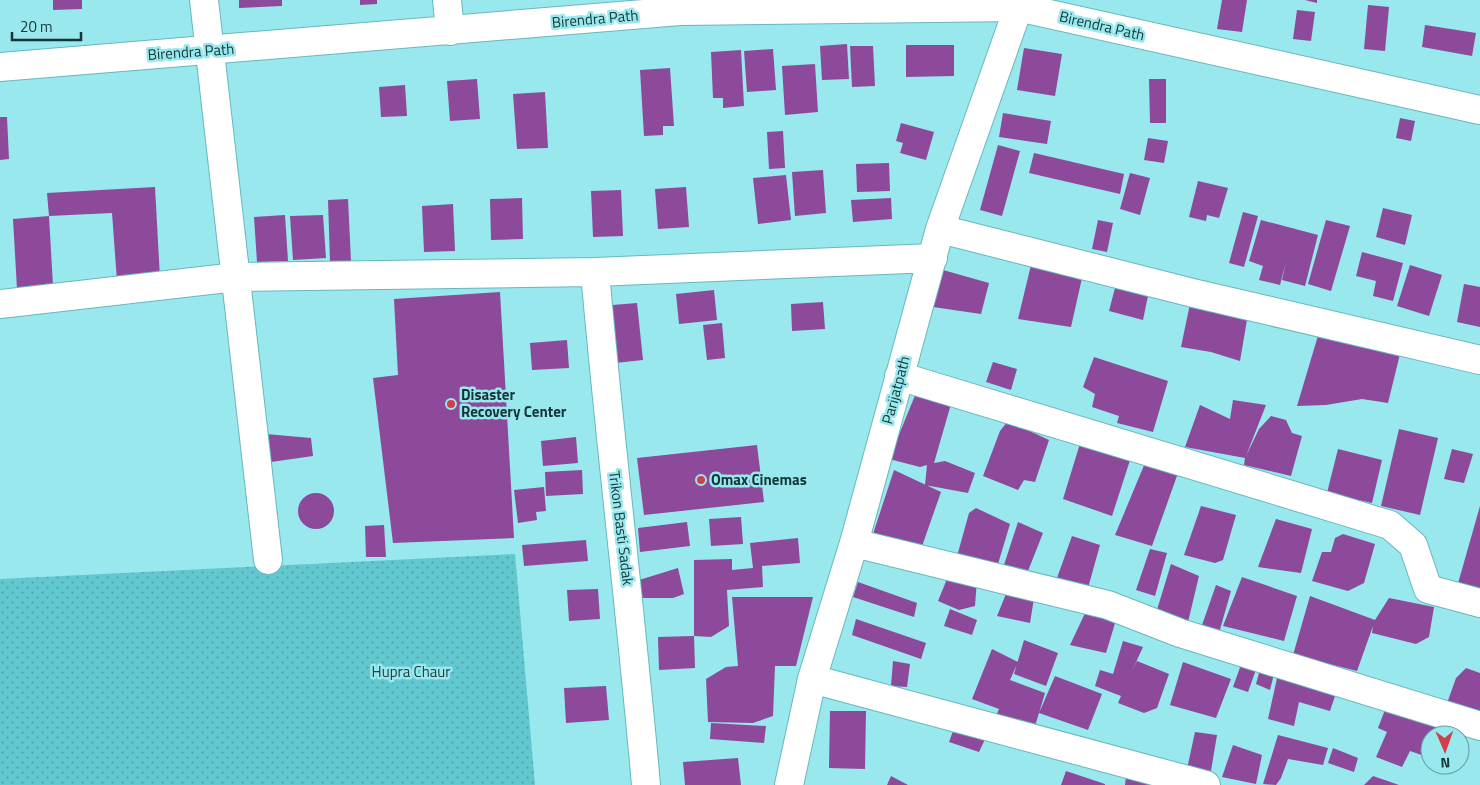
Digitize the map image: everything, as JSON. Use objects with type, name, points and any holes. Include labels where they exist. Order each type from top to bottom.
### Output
[{"type":"street","points":[[204,0],[268,560]]},
{"type":"street","points":[[447,0],[450,31]]},
{"type":"street","name":"Birendra Path","points":[[0,67],[450,31],[680,6],[1020,4],[1480,110]]},
{"type":"street","name":"Parijatpath","points":[[789,785],[812,679],[854,543],[940,229],[1020,4]]},
{"type":"street","points":[[940,229],[1184,290],[1480,360]]},
{"type":"street","points":[[0,304],[236,277],[595,272],[933,258]]},
{"type":"street","name":"Trikon Basti Sadak","points":[[595,272],[610,442],[631,613],[646,785]]},
{"type":"street","points":[[899,376],[1390,525],[1413,544],[1428,589],[1480,603]]},
{"type":"street","points":[[854,543],[1108,605],[1180,634],[1480,726]]},
{"type":"street","points":[[812,679],[1206,785]]},
{"type":"green space","name":"Hupra Chaur","points":[[515,554],[535,785],[0,785],[0,579]]},
{"type":"building","points":[[53,0],[82,0],[82,9],[53,10]]},
{"type":"building","points":[[239,0],[282,0],[282,6],[239,8]]},
{"type":"building","points":[[360,0],[377,0],[377,4],[360,5]]},
{"type":"building","points":[[1222,0],[1247,0],[1242,32],[1217,29]]},
{"type":"building","points":[[1305,0],[1317,0],[1317,3]]},
{"type":"building","points":[[1368,5],[1389,7],[1385,51],[1364,49]]},
{"type":"building","points":[[1297,10],[1315,12],[1311,41],[1293,39]]},
{"type":"building","points":[[1425,25],[1476,33],[1472,56],[1422,47]]},
{"type":"building","points":[[847,44],[849,79],[822,80],[820,46]]},
{"type":"building","points":[[906,45],[954,45],[954,76],[906,77]]},
{"type":"building","points":[[850,46],[873,46],[875,86],[852,87]]},
{"type":"building","points":[[1024,48],[1062,54],[1055,96],[1017,90]]},
{"type":"building","points":[[773,49],[776,90],[747,92],[744,51]]},
{"type":"building","points":[[741,50],[744,106],[723,108],[723,98],[713,98],[711,52]]},
{"type":"building","points":[[815,64],[818,112],[785,115],[782,66]]},
{"type":"building","points":[[670,68],[674,126],[663,126],[663,135],[644,136],[640,70]]},
{"type":"building","points":[[477,79],[480,119],[450,121],[447,81]]},
{"type":"building","points":[[1149,79],[1166,79],[1166,123],[1150,123]]},
{"type":"building","points":[[405,85],[407,116],[381,117],[379,87]]},
{"type":"building","points":[[545,92],[548,148],[517,149],[513,94]]},
{"type":"building","points":[[1003,113],[1051,121],[1047,144],[999,137]]},
{"type":"building","points":[[0,117],[7,117],[9,159],[0,160]]},
{"type":"building","points":[[1400,118],[1415,121],[1411,141],[1396,138]]},
{"type":"building","points":[[901,123],[934,132],[926,160],[900,153],[903,143],[896,141]]},
{"type":"building","points":[[783,131],[785,168],[769,169],[767,132]]},
{"type":"building","points":[[1148,138],[1168,141],[1164,163],[1144,160]]},
{"type":"building","points":[[998,145],[1020,151],[1002,216],[980,210]]},
{"type":"building","points":[[1034,153],[1124,174],[1120,194],[1029,173]]},
{"type":"building","points":[[889,163],[890,191],[857,192],[856,164]]},
{"type":"building","points":[[823,170],[826,213],[795,216],[792,172]]},
{"type":"building","points":[[1130,173],[1150,178],[1140,215],[1120,209]]},
{"type":"building","points":[[786,175],[791,220],[758,224],[753,178]]},
{"type":"building","points":[[1198,181],[1228,188],[1219,218],[1207,215],[1206,221],[1189,217]]},
{"type":"building","points":[[155,187],[160,278],[117,281],[112,213],[49,216],[47,193]]},
{"type":"building","points":[[686,187],[689,227],[658,229],[655,189]]},
{"type":"building","points":[[621,190],[623,236],[593,237],[591,191]]},
{"type":"building","points":[[522,198],[523,239],[491,240],[490,199]]},
{"type":"building","points":[[891,198],[892,219],[853,222],[851,200]]},
{"type":"building","points":[[348,199],[351,261],[330,261],[328,200]]},
{"type":"building","points":[[453,204],[455,251],[424,252],[422,206]]},
{"type":"building","points":[[1383,208],[1412,215],[1405,245],[1376,237]]},
{"type":"building","points":[[1243,212],[1258,216],[1244,267],[1229,263]]},
{"type":"building","points":[[285,215],[288,261],[257,262],[254,217]]},
{"type":"building","points":[[323,215],[326,258],[293,260],[290,216]]},
{"type":"building","points":[[49,216],[53,286],[17,289],[13,219]]},
{"type":"building","points":[[1098,220],[1113,223],[1107,252],[1092,249]]},
{"type":"building","points":[[1261,220],[1318,235],[1305,286],[1282,280],[1286,262],[1280,285],[1259,280],[1263,266],[1249,261]]},
{"type":"building","points":[[1326,220],[1350,226],[1331,291],[1308,284]]},
{"type":"building","points":[[1362,252],[1403,263],[1393,301],[1373,296],[1376,281],[1356,276]]},
{"type":"building","points":[[1031,265],[1082,278],[1071,327],[1018,319]]},
{"type":"building","points":[[1410,265],[1442,275],[1429,316],[1397,306]]},
{"type":"building","points":[[943,270],[989,283],[981,314],[933,307]]},
{"type":"building","points":[[1116,284],[1149,291],[1143,320],[1109,311]]},
{"type":"building","points":[[1464,284],[1480,287],[1480,327],[1457,322]]},
{"type":"building","points":[[714,290],[717,320],[679,324],[676,294]]},
{"type":"building","points":[[500,292],[514,538],[393,543],[373,378],[398,375],[394,299]]},
{"type":"building","points":[[1192,294],[1248,314],[1240,361],[1211,352],[1181,347]]},
{"type":"building","points":[[823,302],[825,329],[792,331],[791,304]]},
{"type":"building","points":[[637,303],[643,360],[606,364],[600,306]]},
{"type":"building","points":[[722,323],[725,358],[707,360],[703,325]]},
{"type":"building","points":[[1320,329],[1401,350],[1388,403],[1362,399],[1326,405],[1297,406]]},
{"type":"building","points":[[567,340],[569,368],[532,370],[530,343]]},
{"type":"building","points":[[1094,357],[1168,381],[1153,432],[1117,423],[1119,416],[1092,407],[1095,394],[1083,387]]},
{"type":"building","points":[[993,362],[1017,369],[1011,390],[986,382]]},
{"type":"building","points":[[916,393],[951,404],[934,463],[945,461],[975,473],[968,493],[925,485],[927,465],[920,467],[889,459]]},
{"type":"building","points":[[1233,400],[1266,405],[1246,456],[1259,429],[1271,416],[1286,420],[1292,433],[1302,436],[1291,476],[1244,465],[1245,458],[1185,447],[1200,405],[1230,419]]},
{"type":"building","points":[[1008,421],[1049,440],[1035,482],[1024,480],[1018,490],[983,476],[1000,431]]},
{"type":"building","points":[[1399,429],[1438,438],[1420,515],[1381,506]]},
{"type":"building","points":[[266,434],[311,438],[313,456],[271,462]]},
{"type":"building","points":[[576,437],[578,463],[543,466],[541,441]]},
{"type":"building","points":[[1082,437],[1132,454],[1112,516],[1063,499]]},
{"type":"building","name":"Omax Cinemas","points":[[757,445],[764,502],[644,515],[637,458]]},
{"type":"building","points":[[1338,449],[1382,460],[1372,503],[1327,493]]},
{"type":"building","points":[[1452,449],[1473,454],[1464,483],[1444,479]]},
{"type":"building","points":[[1145,463],[1178,473],[1152,546],[1115,535]]},
{"type":"building","points":[[582,470],[583,494],[546,496],[545,472]]},
{"type":"building","points":[[894,470],[941,492],[920,552],[872,537]]},
{"type":"building","points":[[544,487],[546,511],[536,512],[537,520],[518,523],[514,490]]},
{"type":"building","points":[[316,493],[323,494],[329,498],[333,504],[333,518],[329,524],[323,528],[316,529],[309,528],[303,524],[299,518],[298,511],[299,504],[303,498],[309,494]]},
{"type":"building","points":[[1201,506],[1236,515],[1223,560],[1215,563],[1184,555]]},
{"type":"building","points":[[1480,506],[1480,594],[1457,587]]},
{"type":"building","points":[[976,508],[1010,524],[998,564],[956,560],[969,513]]},
{"type":"building","points":[[741,517],[743,544],[711,546],[709,519]]},
{"type":"building","points":[[1276,519],[1312,529],[1301,573],[1258,567]]},
{"type":"building","points":[[687,522],[690,546],[640,552],[638,528]]},
{"type":"building","points":[[1018,522],[1043,533],[1026,576],[1002,571]]},
{"type":"building","points":[[384,525],[386,557],[366,557],[365,526]]},
{"type":"building","points":[[1343,534],[1375,544],[1364,583],[1348,591],[1312,581],[1322,552],[1331,552],[1335,538]]},
{"type":"building","points":[[1072,536],[1100,545],[1088,588],[1057,578]]},
{"type":"building","points":[[798,538],[800,563],[762,566],[763,587],[727,590],[729,626],[711,637],[694,636],[694,560],[732,559],[732,570],[753,568],[750,543]]},
{"type":"building","points":[[586,540],[588,561],[524,566],[522,545]]},
{"type":"building","points":[[1150,549],[1167,553],[1155,596],[1136,590]]},
{"type":"building","points":[[1171,564],[1199,576],[1188,622],[1156,613]]},
{"type":"building","points":[[678,568],[684,594],[673,598],[638,598],[636,581]]},
{"type":"building","points":[[951,569],[977,579],[975,606],[959,610],[938,601]]},
{"type":"building","points":[[1242,577],[1297,596],[1284,641],[1223,626]]},
{"type":"building","points":[[858,582],[917,603],[914,617],[853,597]]},
{"type":"building","points":[[1010,584],[1035,592],[1030,623],[997,616]]},
{"type":"building","points":[[1216,585],[1231,591],[1219,633],[1201,628]]},
{"type":"building","points":[[598,589],[600,619],[569,621],[567,590]]},
{"type":"building","points":[[1310,596],[1375,620],[1389,598],[1434,607],[1429,637],[1416,644],[1372,633],[1373,626],[1357,671],[1293,655]]},
{"type":"building","points":[[732,597],[813,597],[796,666],[775,666],[773,716],[753,723],[708,722],[706,679],[726,667],[738,666]]},
{"type":"building","points":[[950,609],[977,620],[972,635],[944,626]]},
{"type":"building","points":[[1087,609],[1116,620],[1106,653],[1070,645]]},
{"type":"building","points":[[856,619],[926,643],[921,659],[852,635]]},
{"type":"building","points":[[694,636],[695,668],[659,670],[658,637]]},
{"type":"building","points":[[1024,640],[1058,653],[1046,686],[1014,674]]},
{"type":"building","points":[[1123,641],[1143,647],[1132,671],[1137,661],[1169,674],[1157,708],[1144,713],[1118,703],[1121,696],[1095,686],[1100,670],[1113,674]]},
{"type":"building","points":[[992,649],[1018,662],[1010,680],[1045,693],[1035,726],[996,716],[999,709],[972,699]]},
{"type":"building","points":[[1243,659],[1258,664],[1248,692],[1233,687]]},
{"type":"building","points":[[893,661],[910,664],[907,687],[891,686]]},
{"type":"building","points":[[1183,662],[1231,679],[1216,718],[1170,705]]},
{"type":"building","points":[[1262,662],[1276,666],[1270,690],[1256,684]]},
{"type":"building","points":[[1466,668],[1480,673],[1480,716],[1445,709],[1456,678]]},
{"type":"building","points":[[1279,669],[1337,690],[1330,711],[1299,702],[1294,726],[1268,719]]},
{"type":"building","points":[[1055,676],[1102,694],[1088,730],[1039,713]]},
{"type":"building","points":[[606,686],[609,720],[566,723],[564,688]]},
{"type":"building","points":[[1388,702],[1458,725],[1420,725],[1420,754],[1410,751],[1402,767],[1376,757],[1387,732],[1378,728]]},
{"type":"building","points":[[830,711],[866,711],[865,769],[829,768]]},
{"type":"building","points":[[711,723],[766,726],[764,743],[710,739]]},
{"type":"building","points":[[956,723],[988,733],[979,752],[949,742]]},
{"type":"building","points":[[1195,732],[1217,735],[1211,771],[1187,769]]},
{"type":"building","points":[[1278,735],[1328,748],[1323,765],[1288,759],[1281,778],[1276,785],[1263,784]]},
{"type":"building","points":[[1233,745],[1262,755],[1256,784],[1222,777]]},
{"type":"building","points":[[1333,748],[1358,758],[1354,772],[1328,763]]},
{"type":"building","points":[[738,758],[741,785],[685,785],[683,762]]},
{"type":"building","points":[[1066,771],[1105,784],[1105,785],[1061,785]]},
{"type":"building","points":[[891,776],[908,785],[887,785]]},
{"type":"building","points":[[1126,776],[1152,781],[1152,785],[1125,785]]},
{"type":"building","points":[[1373,776],[1399,785],[1364,785]]},
{"type":"place","name":"Disaster Recovery Center","points":[[451,404]]},
{"type":"place","name":"Omax Cinemas","points":[[701,480]]}]
